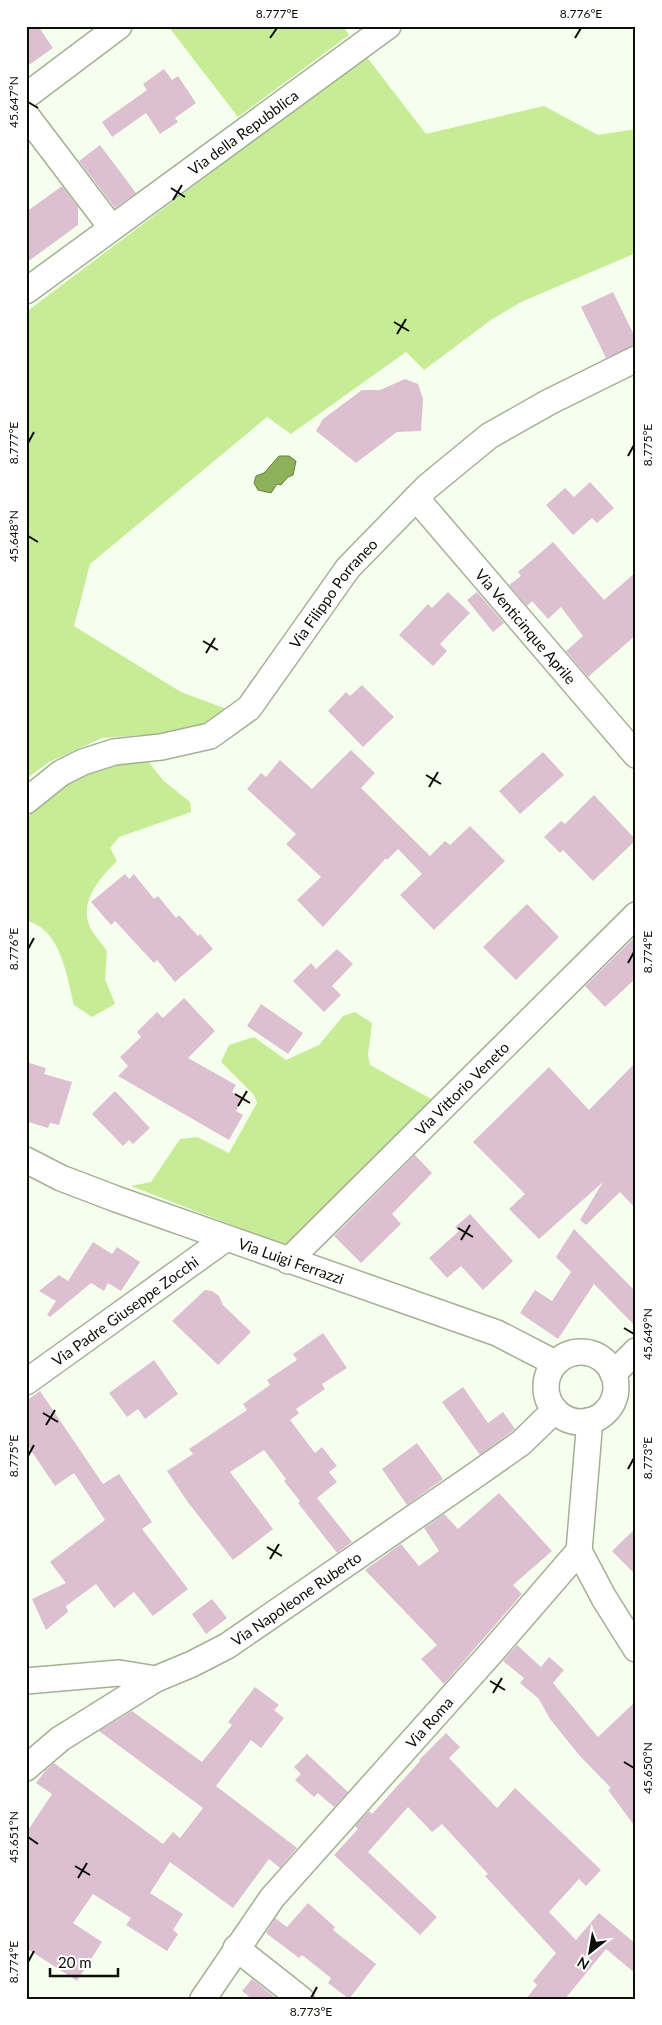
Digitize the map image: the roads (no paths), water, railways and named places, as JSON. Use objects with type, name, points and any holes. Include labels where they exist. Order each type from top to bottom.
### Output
[{"type":"street","points":[[26,96],[119,26]]},
{"type":"street","name":"Via della Repubblica","points":[[26,291],[388,26]]},
{"type":"street","points":[[26,115],[111,227]]},
{"type":"street","name":"Via Filippo Porraneo","points":[[26,801],[61,773],[83,762],[114,752],[161,747],[210,736],[227,725],[249,708],[348,568],[416,498],[489,436],[549,402],[636,359]]},
{"type":"street","name":"Via Venticinque Aprile","points":[[416,498],[636,755]]},
{"type":"street","name":"Via Vittorio Veneto","points":[[288,1261],[636,915]]},
{"type":"street","name":"Via Luigi Ferrazzi","points":[[26,1160],[70,1181],[225,1239],[436,1310],[489,1330],[555,1363]]},
{"type":"street","name":"Via Padre Giuseppe Zocchi","points":[[26,1382],[225,1239]]},
{"type":"street","points":[[613,1374],[636,1351]]},
{"type":"street","points":[[575,1352],[587,1352],[598,1356],[607,1364],[613,1374],[615,1394],[612,1403],[606,1411],[588,1421],[576,1421],[564,1417],[555,1410],[549,1401],[546,1386],[549,1372],[555,1363],[564,1356],[575,1352]]},
{"type":"street","name":"Via Napoleone Ruberto","points":[[26,1768],[60,1739],[156,1679],[192,1664],[227,1646],[477,1474],[520,1443],[555,1410]]},
{"type":"street","points":[[588,1421],[589,1431],[579,1551],[604,1598],[636,1649]]},
{"type":"street","name":"Via Roma","points":[[203,1999],[236,1948],[272,1898],[496,1648],[579,1551]]},
{"type":"street","points":[[26,1681],[119,1673],[156,1679]]},
{"type":"street","points":[[236,1948],[301,1999]]}]
